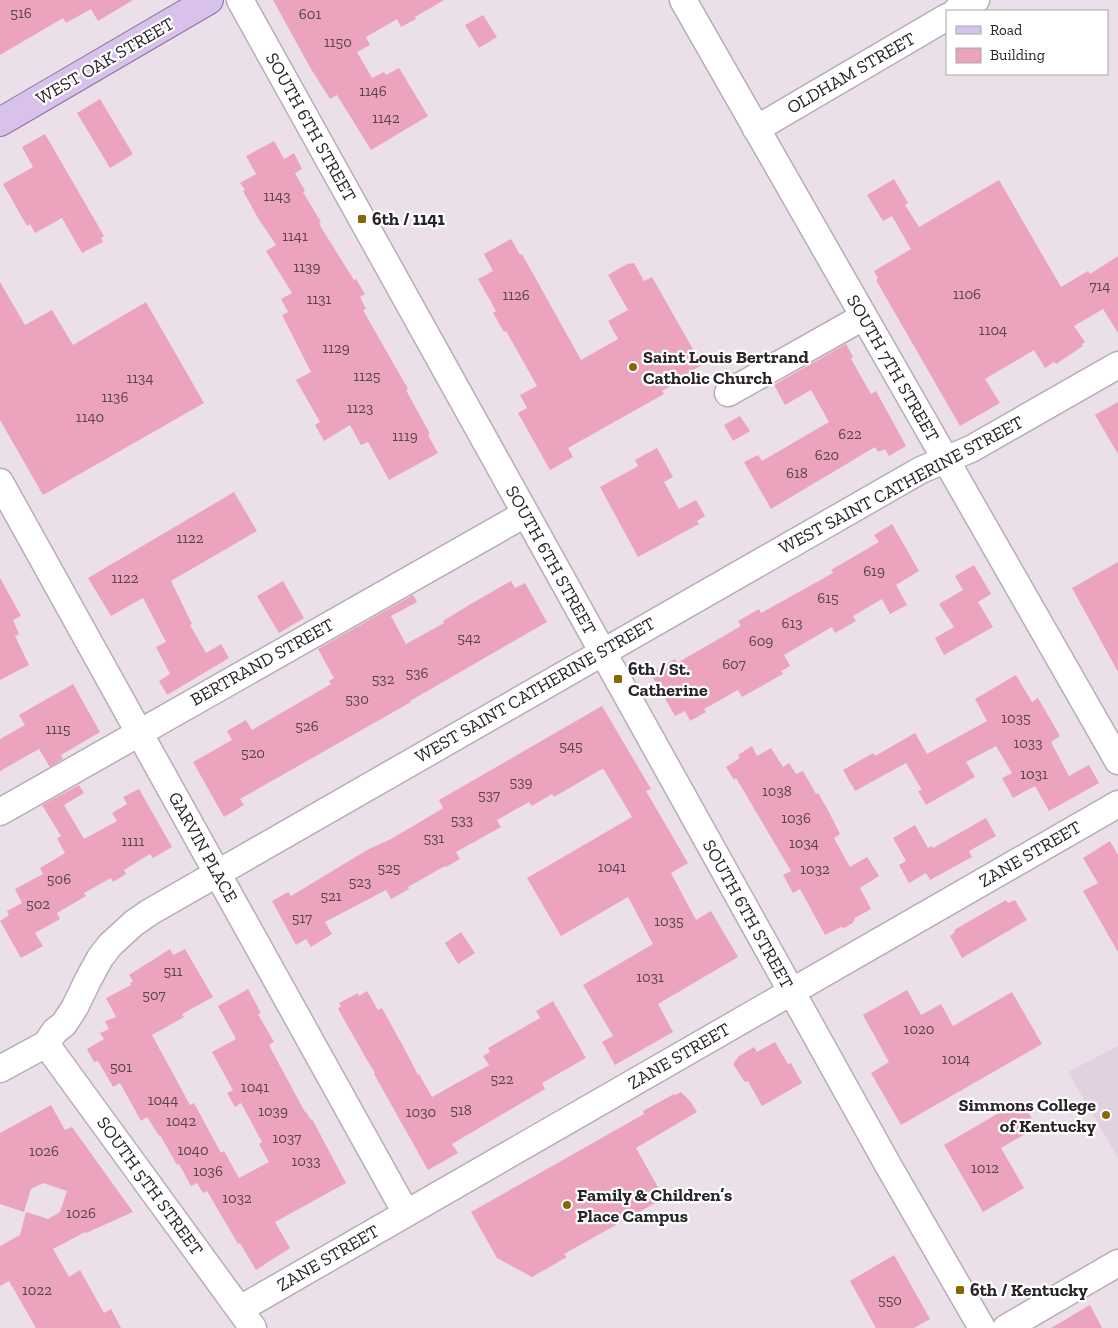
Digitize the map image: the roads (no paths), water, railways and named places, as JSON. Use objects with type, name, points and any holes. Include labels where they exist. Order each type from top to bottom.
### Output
[{"type":"main road","name":"WEST OAK STREET","points":[[0,122],[210,0]]},
{"type":"street","name":"SOUTH 6TH STREET","points":[[240,0],[791,992],[982,1328]]},
{"type":"street","name":"SOUTH 7TH STREET","points":[[683,0],[1118,762]]},
{"type":"street","points":[[958,10],[976,0]]},
{"type":"street","name":"OLDHAM STREET","points":[[756,129],[946,18]]},
{"type":"street","points":[[728,393],[864,317]]},
{"type":"street","name":"WEST SAINT CATHERINE STREET","points":[[0,1068],[46,1044],[55,1031],[64,1024],[75,1007],[100,958],[121,934],[150,912],[921,470],[971,449],[1118,365]]},
{"type":"street","name":"GARVIN PLACE","points":[[0,482],[406,1213]]},
{"type":"street","name":"BERTRAND STREET","points":[[0,812],[525,514]]},
{"type":"street","name":"ZANE STREET","points":[[246,1319],[406,1213],[1118,804]]},
{"type":"street","name":"SOUTH 5TH STREET","points":[[46,1044],[246,1319]]},
{"type":"street","points":[[1006,1328],[1118,1263]]},
{"type":"place","name":"6th / 1141","points":[[362,219]]},
{"type":"place","name":"Saint Louis Bertrand Catholic Church","points":[[633,367]]},
{"type":"place","name":"6th / St. Catherine","points":[[618,679]]},
{"type":"place","name":"Simmons College of Kentucky","points":[[1106,1115]]},
{"type":"place","name":"Family & Children’s Place Campus","points":[[567,1205]]},
{"type":"place","name":"6th / Kentucky","points":[[960,1290]]}]
